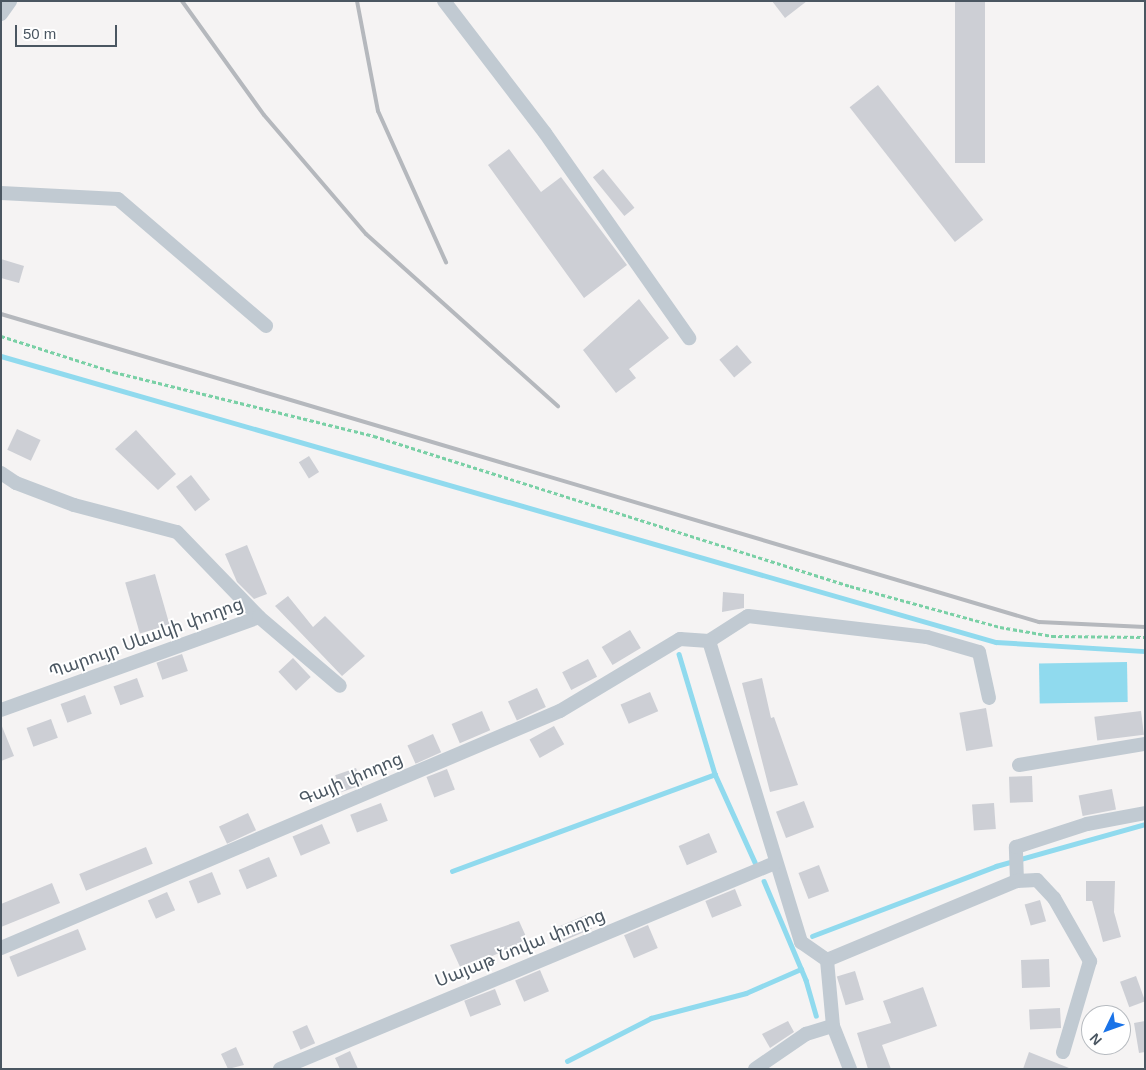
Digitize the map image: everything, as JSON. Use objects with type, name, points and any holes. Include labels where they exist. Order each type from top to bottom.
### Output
[{"type":"street","points":[[1,14],[10,1]]},
{"type":"street","points":[[444,1],[545,133],[689,338]]},
{"type":"street","points":[[1,193],[118,199],[266,326]]},
{"type":"street","points":[[1,473],[16,483],[74,504],[177,532],[259,617]]},
{"type":"street","points":[[827,960],[801,942],[775,863],[709,640],[748,616],[927,637],[979,652],[989,698]]},
{"type":"street","name":"Պարույր Սևակի փողոց","points":[[1,710],[259,617],[340,686]]},
{"type":"street","name":"Գայի փողոց","points":[[1,948],[560,711],[680,639],[709,640]]},
{"type":"street","points":[[1019,765],[1145,744]]},
{"type":"street","points":[[1017,881],[1016,847],[1087,824],[1145,813]]},
{"type":"street","name":"Սայաթ Նովա փողոց","points":[[280,1069],[775,863]]},
{"type":"street","points":[[827,960],[1017,881],[1037,880],[1054,898],[1090,961],[1063,1052]]},
{"type":"street","points":[[827,960],[833,1026],[850,1069]]},
{"type":"street","points":[[755,1069],[806,1034],[833,1026]]},
{"type":"path","points":[[1,336],[114,372],[374,436],[850,586],[1000,627],[1052,636],[1145,637]]},
{"type":"water","points":[[1127,662],[1128,702],[1040,704],[1039,664]]},
{"type":"building","points":[[772,1],[807,1],[785,18]]},
{"type":"building","points":[[955,1],[985,1],[985,163],[955,163]]},
{"type":"building","points":[[878,85],[983,220],[955,242],[850,107]]},
{"type":"building","points":[[509,149],[541,192],[561,177],[627,265],[584,298],[488,165]]},
{"type":"building","points":[[603,169],[634,208],[624,216],[593,177]]},
{"type":"building","points":[[1,259],[24,266],[19,283],[1,278]]},
{"type":"building","points":[[639,299],[669,338],[629,369],[636,378],[616,393],[583,350]]},
{"type":"building","points":[[737,345],[752,363],[734,377],[719,360]]},
{"type":"building","points":[[17,429],[41,440],[31,461],[7,450]]},
{"type":"building","points":[[136,430],[176,474],[158,490],[115,449]]},
{"type":"building","points":[[309,456],[319,472],[309,478],[299,462]]},
{"type":"building","points":[[191,475],[210,499],[195,511],[176,487]]},
{"type":"building","points":[[247,545],[267,594],[254,599],[237,582],[225,554]]},
{"type":"building","points":[[155,574],[170,625],[140,633],[125,583]]},
{"type":"building","points":[[723,592],[744,594],[744,608],[722,612]]},
{"type":"building","points":[[288,596],[313,627],[325,616],[365,656],[342,676],[275,606]]},
{"type":"building","points":[[630,630],[641,648],[613,665],[602,647]]},
{"type":"building","points":[[182,654],[188,671],[162,680],[156,663]]},
{"type":"building","points":[[293,658],[311,677],[296,691],[278,672]]},
{"type":"building","points":[[588,659],[597,677],[571,690],[562,672]]},
{"type":"building","points":[[137,678],[144,697],[120,705],[114,687]]},
{"type":"building","points":[[762,678],[771,718],[774,717],[798,785],[770,792],[742,683]]},
{"type":"building","points":[[537,688],[546,707],[517,721],[508,702]]},
{"type":"building","points":[[650,692],[658,711],[629,724],[621,705]]},
{"type":"building","points":[[85,695],[92,714],[67,723],[61,704]]},
{"type":"building","points":[[986,708],[993,746],[966,751],[959,713]]},
{"type":"building","points":[[482,711],[490,730],[460,743],[452,724]]},
{"type":"building","points":[[1141,711],[1144,735],[1097,741],[1094,717]]},
{"type":"building","points":[[51,719],[58,738],[33,747],[27,728]]},
{"type":"building","points":[[1,724],[14,756],[1,761]]},
{"type":"building","points":[[554,726],[564,744],[540,758],[530,740]]},
{"type":"building","points":[[433,734],[441,752],[416,764],[407,745]]},
{"type":"building","points":[[356,768],[362,785],[341,792],[335,775]]},
{"type":"building","points":[[447,769],[455,790],[434,797],[426,777]]},
{"type":"building","points":[[1032,776],[1033,802],[1010,803],[1009,777]]},
{"type":"building","points":[[1112,789],[1116,810],[1083,816],[1079,795]]},
{"type":"building","points":[[804,801],[814,827],[786,838],[776,812]]},
{"type":"building","points":[[381,803],[388,821],[357,833],[350,815]]},
{"type":"building","points":[[994,803],[996,829],[974,830],[972,805]]},
{"type":"building","points":[[248,813],[256,830],[227,844],[219,827]]},
{"type":"building","points":[[322,824],[330,843],[301,856],[293,837]]},
{"type":"building","points":[[709,833],[717,852],[687,865],[679,846]]},
{"type":"building","points":[[146,847],[153,864],[86,891],[79,874]]},
{"type":"building","points":[[269,857],[277,876],[247,889],[239,870]]},
{"type":"building","points":[[819,865],[829,891],[808,899],[798,873]]},
{"type":"building","points":[[212,872],[221,894],[198,904],[189,881]]},
{"type":"building","points":[[1086,881],[1115,881],[1114,912],[1121,937],[1103,942],[1092,901],[1086,901]]},
{"type":"building","points":[[52,883],[60,903],[1,927],[1,904]]},
{"type":"building","points":[[735,889],[742,906],[712,918],[705,901]]},
{"type":"building","points":[[167,892],[175,910],[156,919],[148,901]]},
{"type":"building","points":[[1040,900],[1046,921],[1031,926],[1025,904]]},
{"type":"building","points":[[586,915],[592,929],[562,941],[557,928]]},
{"type":"building","points":[[519,921],[528,941],[461,969],[450,945]]},
{"type":"building","points":[[648,925],[658,948],[634,958],[624,935]]},
{"type":"building","points":[[78,929],[86,949],[18,977],[9,957]]},
{"type":"building","points":[[1049,959],[1050,987],[1022,988],[1021,960]]},
{"type":"building","points":[[540,970],[549,991],[524,1002],[515,981]]},
{"type":"building","points":[[855,971],[864,1000],[846,1005],[837,977]]},
{"type":"building","points":[[1136,976],[1145,1001],[1131,1007],[1128,1005],[1120,982]]},
{"type":"building","points":[[923,987],[937,1026],[882,1045],[891,1069],[868,1069],[857,1033],[891,1023],[883,1001]]},
{"type":"building","points":[[495,989],[501,1005],[470,1017],[464,1001]]},
{"type":"building","points":[[1060,1008],[1061,1028],[1030,1030],[1029,1010]]},
{"type":"building","points":[[788,1021],[794,1032],[770,1048],[762,1034]]},
{"type":"building","points":[[1145,1021],[1145,1052],[1139,1053],[1134,1023]]},
{"type":"building","points":[[307,1025],[315,1043],[301,1050],[292,1032]]},
{"type":"building","points":[[236,1047],[244,1065],[228,1069],[221,1054]]},
{"type":"building","points":[[350,1051],[358,1069],[340,1069],[335,1058]]},
{"type":"building","points":[[1029,1052],[1069,1068],[1069,1069],[1023,1069]]},
{"type":"waterway","points":[[1,356],[996,642],[1145,651]]},
{"type":"waterway","points":[[679,654],[715,774],[755,862]]},
{"type":"waterway","points":[[452,871],[715,774]]},
{"type":"waterway","points":[[812,936],[996,866],[1145,824]]},
{"type":"waterway","points":[[764,881],[806,980],[816,1016]]},
{"type":"waterway","points":[[567,1061],[651,1018],[746,993],[801,969]]},
{"type":"railway","points":[[182,1],[264,115],[366,234],[558,406]]},
{"type":"railway","points":[[357,1],[378,111],[446,262]]},
{"type":"railway","points":[[1,314],[1039,622],[1145,627]]}]
